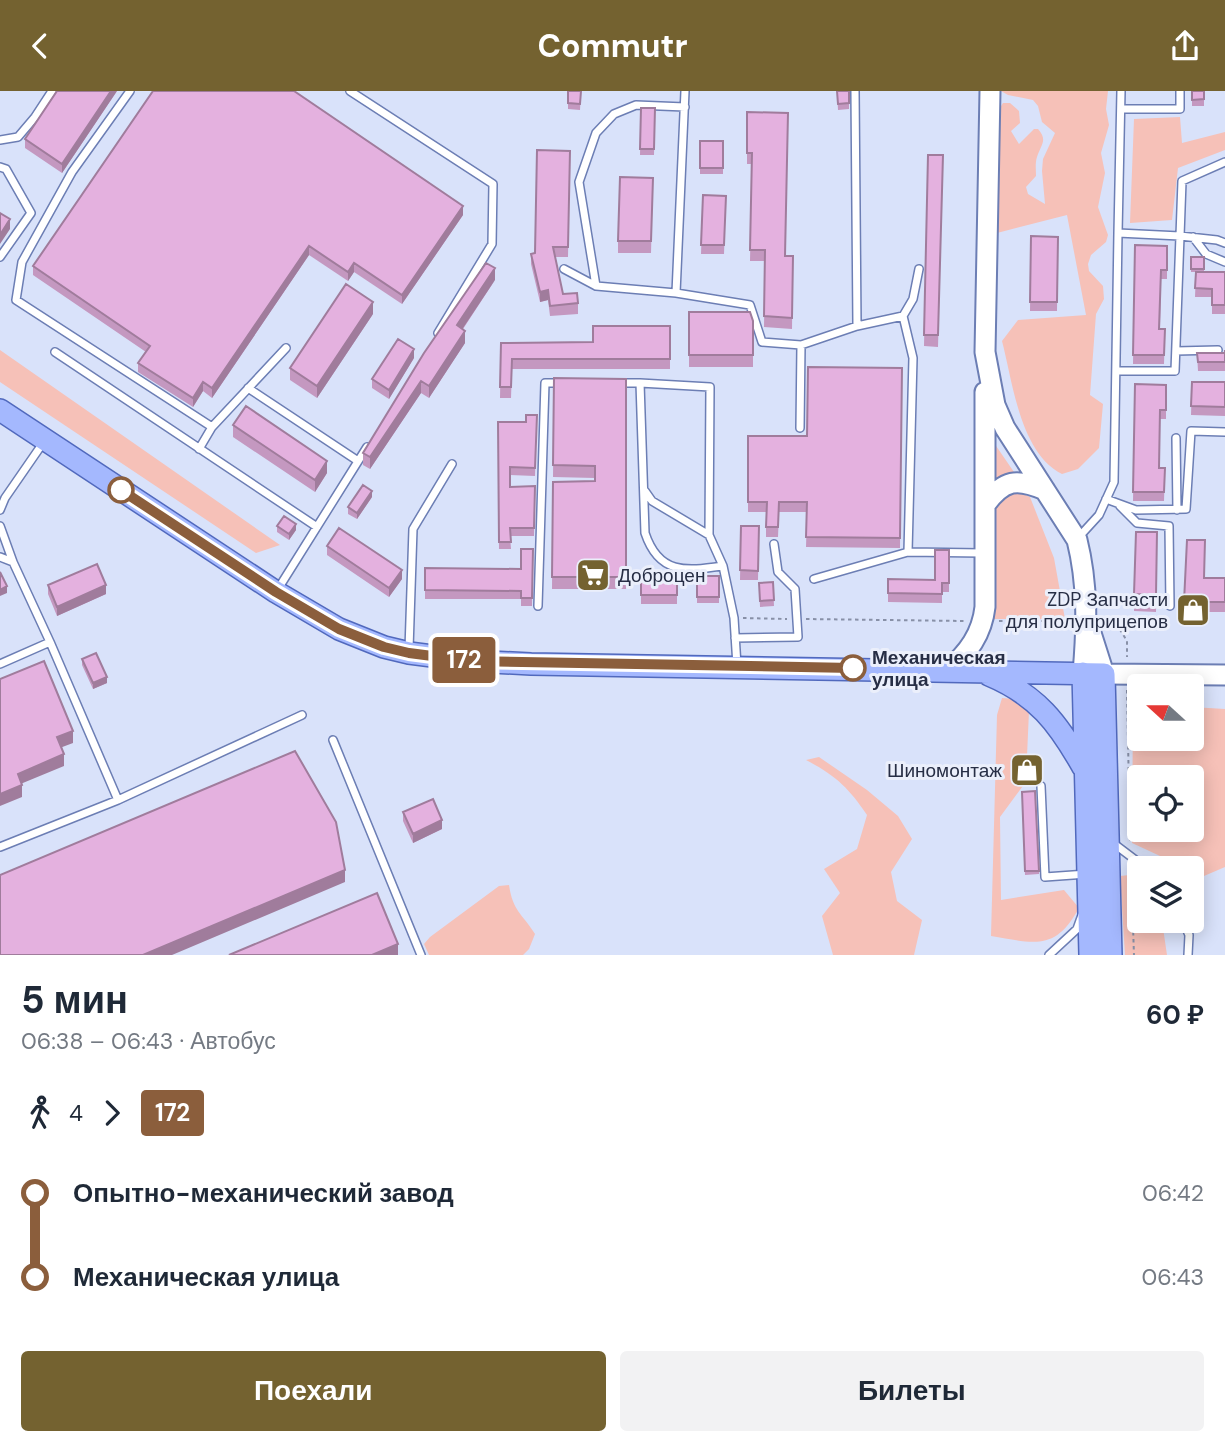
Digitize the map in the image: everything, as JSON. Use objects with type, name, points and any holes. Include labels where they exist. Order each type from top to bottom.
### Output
[{"type":"main road","points":[[0,410],[276,592],[339,629],[384,647],[471,661],[531,664],[1094,674]]},
{"type":"main road","points":[[977,670],[1008,683],[1041,706],[1057,725],[1085,771]]},
{"type":"main road","points":[[1090,955],[1085,771],[1094,674]]},
{"type":"main road","points":[[1094,674],[1107,839],[1111,955]]},
{"type":"street","points":[[948,670],[964,656],[983,622],[990,91]]},
{"type":"street","points":[[985,352],[999,415],[1077,540],[1094,674],[1127,674]]},
{"type":"street","points":[[985,505],[995,491],[1008,483],[1021,481],[1045,490]]},
{"type":"street","points":[[1204,675],[1225,675]]},
{"type":"lane","points":[[0,140],[18,137],[52,91]]},
{"type":"lane","points":[[130,91],[72,173],[22,262],[16,300],[212,427]]},
{"type":"lane","points":[[350,91],[493,184],[492,244],[430,345]]},
{"type":"lane","points":[[676,293],[685,91]]},
{"type":"lane","points":[[855,91],[857,326]]},
{"type":"lane","points":[[1077,540],[1098,515],[1114,482],[1121,91]]},
{"type":"lane","points":[[1121,109],[1180,109],[1181,91]]},
{"type":"lane","points":[[596,286],[579,182],[596,133],[614,114],[636,106],[685,107]]},
{"type":"lane","points":[[1116,371],[1175,371],[1182,181],[1225,162]]},
{"type":"lane","points":[[0,167],[6,169],[30,212],[0,257]]},
{"type":"lane","points":[[1118,233],[1193,237],[1225,243]]},
{"type":"lane","points":[[1193,237],[1206,254],[1225,262]]},
{"type":"lane","points":[[564,269],[596,286],[676,293],[750,305],[762,342],[801,345],[857,326],[902,316],[913,299],[919,269]]},
{"type":"lane","points":[[902,316],[913,358],[908,552]]},
{"type":"lane","points":[[800,428],[801,345]]},
{"type":"lane","points":[[199,449],[212,427],[286,348]]},
{"type":"lane","points":[[1176,351],[1218,350]]},
{"type":"lane","points":[[55,352],[317,527]]},
{"type":"lane","points":[[538,606],[545,383],[572,383]]},
{"type":"lane","points":[[613,383],[710,387],[709,535],[723,566],[734,618],[737,666]]},
{"type":"lane","points":[[640,383],[645,533],[651,551],[667,565],[687,570],[723,566]]},
{"type":"lane","points":[[248,388],[358,461]]},
{"type":"lane","points":[[1106,499],[1136,510],[1186,509],[1191,431],[1225,432]]},
{"type":"lane","points":[[276,592],[373,438]]},
{"type":"lane","points":[[1176,438],[1177,510]]},
{"type":"lane","points":[[0,510],[5,498],[45,440]]},
{"type":"lane","points":[[409,653],[413,529],[452,464]]},
{"type":"lane","points":[[645,491],[652,501],[709,535]]},
{"type":"lane","points":[[1117,503],[1137,523],[1169,526],[1170,606]]},
{"type":"lane","points":[[0,526],[13,562],[118,800]]},
{"type":"lane","points":[[735,638],[797,637],[795,589],[778,572],[774,544]]},
{"type":"lane","points":[[814,579],[908,552],[986,553]]},
{"type":"lane","points":[[0,557],[13,562]]},
{"type":"lane","points":[[0,664],[50,642]]},
{"type":"lane","points":[[0,847],[118,800],[302,715]]},
{"type":"lane","points":[[333,740],[421,955]]},
{"type":"lane","points":[[1041,786],[1045,877],[1088,873]]},
{"type":"lane","points":[[1107,839],[1130,855]]},
{"type":"lane","points":[[1049,955],[1077,929],[1088,898]]},
{"type":"lane","points":[[1188,933],[1188,955]]},
{"type":"path","points":[[734,618],[983,622],[1114,620],[1127,641],[1127,674]]},
{"type":"path","points":[[1128,751],[1134,955]]},
{"type":"shaded area","points":[[1001,91],[1108,91],[1106,109],[1109,125],[1101,153],[1105,173],[1098,207],[1108,235],[1106,242],[1091,255],[1088,264],[1089,271],[1103,286],[1104,299],[1096,314],[1090,395],[1103,404],[1099,448],[1078,469],[1062,474],[1048,464],[1027,434],[1002,341],[1018,320],[1086,315],[1067,215],[997,233],[994,208],[1000,172],[996,114],[1003,103],[1010,103],[1019,111],[1020,123],[1011,131],[1019,144],[1034,129],[1041,133],[1043,140],[1036,159],[1036,176],[1026,187],[1028,194],[1045,204],[1043,159],[1055,133],[1042,122],[1038,106],[1033,100]]},
{"type":"shaded area","points":[[1180,117],[1182,143],[1225,132],[1225,150],[1178,168],[1172,220],[1130,223],[1134,119]]},
{"type":"shaded area","points":[[0,350],[280,545],[256,553],[0,382]]},
{"type":"shaded area","points":[[992,440],[1016,475],[1006,474],[992,483]]},
{"type":"shaded area","points":[[1014,490],[1030,497],[1054,558],[1065,619],[991,619],[991,514],[998,499]]},
{"type":"shaded area","points":[[1002,698],[1015,699],[1029,711],[1027,756],[1031,775],[1000,817],[1001,900],[1064,890],[1079,908],[1061,932],[1042,941],[1020,941],[991,936],[997,715]]},
{"type":"shaded area","points":[[1204,708],[1225,709],[1225,867],[1204,876],[1204,856],[1160,856],[1132,842],[1204,842],[1204,765],[1133,765],[1133,751],[1204,751]]},
{"type":"shaded area","points":[[819,757],[867,790],[898,816],[912,839],[891,872],[897,901],[922,920],[914,955],[833,955],[822,916],[840,893],[824,869],[857,849],[867,815],[841,783],[806,760]]},
{"type":"shaded area","points":[[1127,875],[1127,933],[1164,933],[1167,955],[1125,955],[1120,876]]},
{"type":"shaded area","points":[[509,885],[516,907],[535,934],[529,949],[523,955],[429,955],[424,944],[430,937],[499,886]]},
{"type":"building","points":[[57,91],[111,91],[62,164],[25,139]]},
{"type":"building","points":[[153,91],[294,91],[463,206],[402,295],[354,263],[348,272],[309,246],[212,388],[203,382],[193,398],[138,363],[150,346],[33,266]]},
{"type":"building","points":[[568,91],[581,91],[580,104],[568,103]]},
{"type":"building","points":[[837,91],[849,91],[849,103],[838,104]]},
{"type":"building","points":[[1192,91],[1204,91],[1204,99],[1192,100]]},
{"type":"building","points":[[641,108],[655,108],[654,149],[640,149]]},
{"type":"building","points":[[747,112],[788,113],[785,256],[793,256],[792,318],[764,316],[765,250],[750,250],[752,153],[747,153]]},
{"type":"building","points":[[700,141],[723,141],[723,168],[700,168]]},
{"type":"building","points":[[537,150],[570,151],[568,247],[553,247],[563,294],[577,293],[578,303],[550,306],[548,290],[540,292],[531,254],[535,253]]},
{"type":"building","points":[[928,155],[943,155],[938,335],[924,335]]},
{"type":"building","points":[[620,177],[653,178],[651,241],[618,241]]},
{"type":"building","points":[[703,195],[726,196],[724,245],[701,245]]},
{"type":"building","points":[[0,213],[10,219],[0,235]]},
{"type":"building","points":[[1031,236],[1058,237],[1057,302],[1030,302]]},
{"type":"building","points":[[1135,245],[1167,246],[1167,270],[1161,270],[1159,329],[1165,329],[1164,355],[1133,355]]},
{"type":"building","points":[[1191,257],[1204,257],[1204,269],[1191,269]]},
{"type":"building","points":[[486,263],[495,268],[457,325],[465,331],[429,386],[421,381],[370,457],[363,453],[424,353]]},
{"type":"building","points":[[1196,272],[1225,272],[1225,305],[1212,305],[1212,289],[1195,288]]},
{"type":"building","points":[[346,284],[373,302],[317,386],[290,368]]},
{"type":"building","points":[[689,312],[750,312],[753,321],[753,355],[689,355]]},
{"type":"building","points":[[593,326],[670,326],[670,359],[512,359],[511,387],[500,387],[501,343],[593,342]]},
{"type":"building","points":[[398,339],[414,349],[389,390],[372,379]]},
{"type":"building","points":[[1197,353],[1225,353],[1225,362],[1198,362]]},
{"type":"building","points":[[808,367],[902,368],[900,538],[806,537],[807,502],[779,502],[778,527],[766,527],[767,502],[748,502],[748,436],[807,436]]},
{"type":"building","points":[[554,378],[626,379],[626,577],[552,577],[553,482],[595,481],[595,466],[553,465]]},
{"type":"building","points":[[1192,382],[1225,382],[1225,407],[1191,406]]},
{"type":"building","points":[[1135,384],[1166,385],[1166,410],[1160,410],[1159,468],[1165,468],[1164,492],[1133,492]]},
{"type":"building","points":[[246,406],[327,461],[315,480],[233,425]]},
{"type":"building","points":[[526,415],[537,415],[535,468],[510,467],[510,487],[535,486],[534,528],[510,528],[511,542],[499,542],[498,422],[526,422]]},
{"type":"building","points":[[363,485],[372,491],[357,513],[348,507]]},
{"type":"building","points":[[284,516],[296,524],[289,534],[277,526]]},
{"type":"building","points":[[741,526],[759,526],[758,571],[740,570]]},
{"type":"building","points":[[339,528],[402,570],[389,588],[327,546]]},
{"type":"building","points":[[1136,532],[1157,532],[1156,595],[1134,594]]},
{"type":"building","points":[[1187,540],[1205,540],[1204,578],[1225,578],[1225,602],[1184,602]]},
{"type":"building","points":[[521,549],[533,549],[532,598],[521,598],[521,591],[425,590],[425,568],[521,569]]},
{"type":"building","points":[[935,550],[949,550],[949,583],[942,583],[942,594],[888,593],[888,579],[935,580]]},
{"type":"building","points":[[97,564],[106,585],[57,607],[48,585]]},
{"type":"building","points":[[0,572],[7,586],[0,590]]},
{"type":"building","points":[[641,575],[677,575],[677,595],[641,595]]},
{"type":"building","points":[[697,576],[719,576],[719,597],[697,597]]},
{"type":"building","points":[[773,582],[774,600],[760,601],[759,583]]},
{"type":"building","points":[[96,653],[107,677],[93,683],[82,659]]},
{"type":"building","points":[[44,661],[73,731],[57,737],[64,754],[18,774],[22,785],[0,794],[0,679]]},
{"type":"building","points":[[295,751],[336,822],[345,870],[143,955],[0,955],[0,875]]},
{"type":"building","points":[[1035,791],[1039,871],[1025,871],[1022,792]]},
{"type":"building","points":[[433,799],[442,820],[413,834],[403,812]]},
{"type":"building","points":[[377,893],[398,944],[372,955],[229,955]]},
{"type":"bus line","name":"172","points":[[121,490],[276,592],[339,629],[384,647],[471,661],[531,664],[853,668]]},
{"type":"place","name":"Доброцен","points":[[593,575]]},
{"type":"place","name":"ZDP Запчасти для полуприцепов","points":[[1193,610]]},
{"type":"place","name":"Механическая улица","points":[[853,668]]},
{"type":"place","name":"Шиномонтаж","points":[[1027,770]]}]
